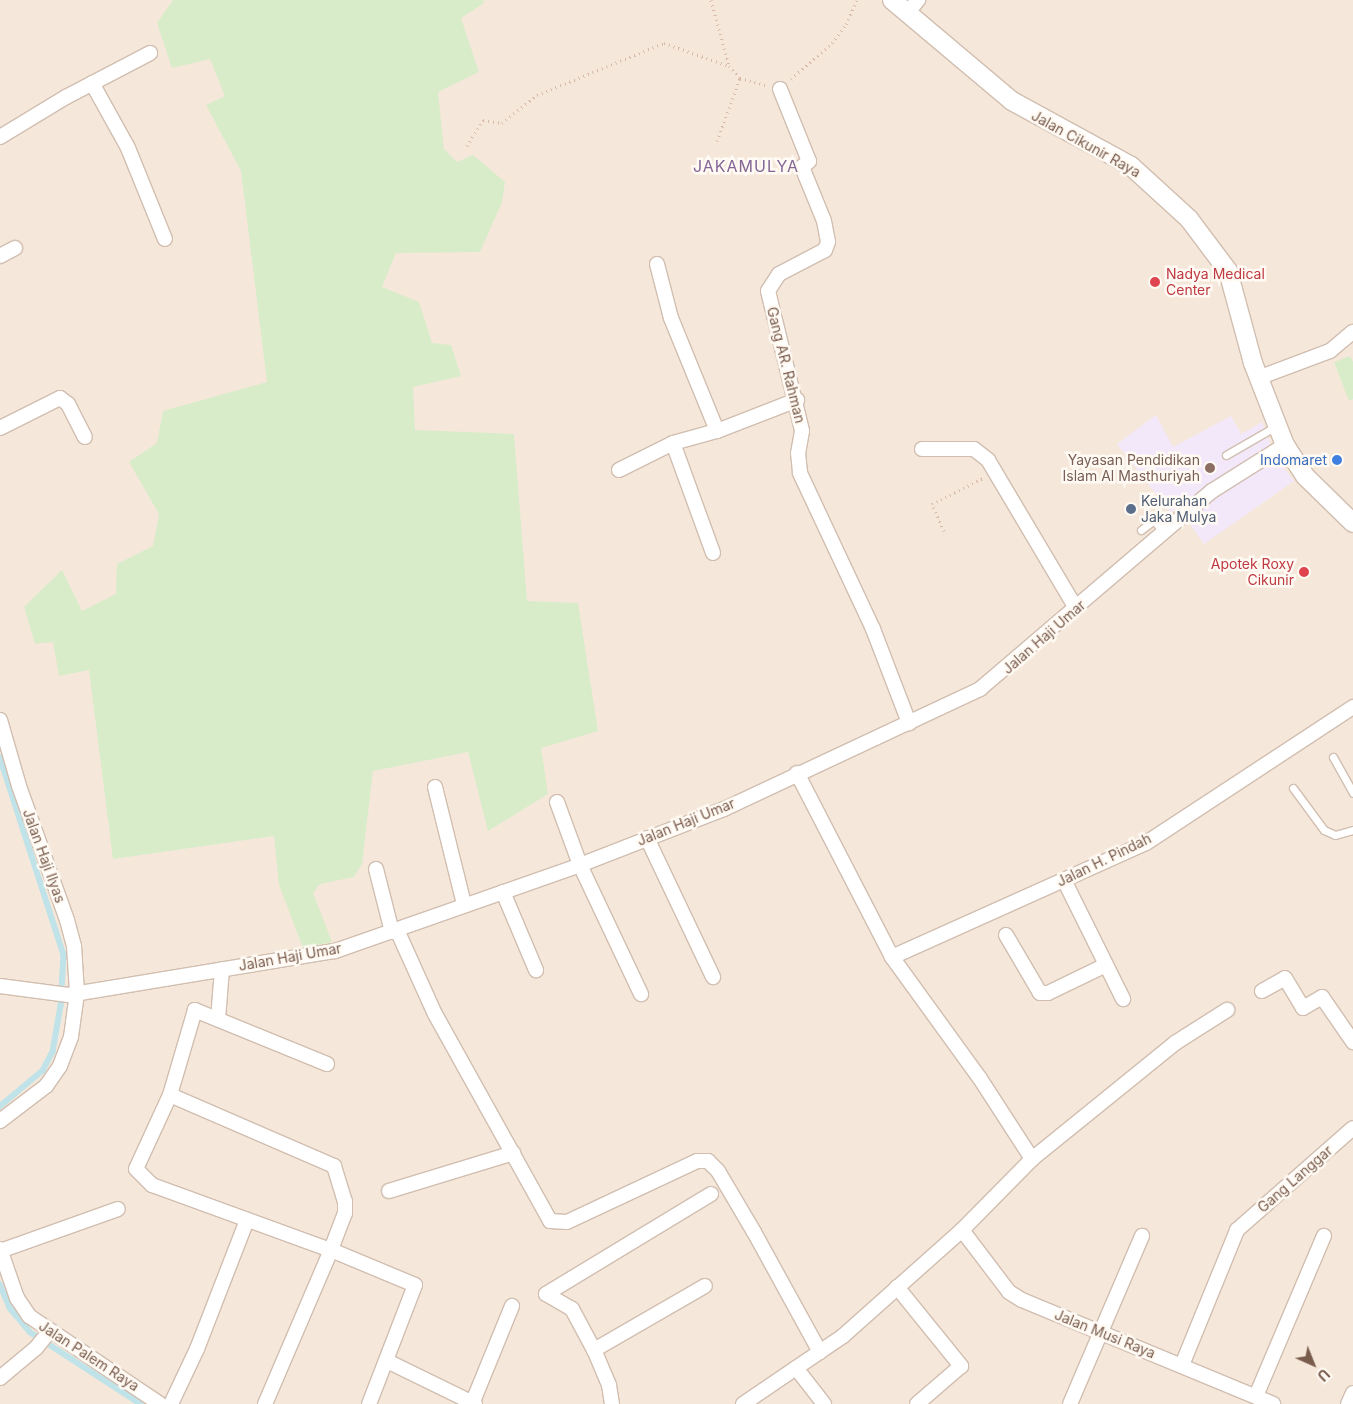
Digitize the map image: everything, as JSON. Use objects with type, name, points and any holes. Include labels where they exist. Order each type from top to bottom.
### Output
[{"type":"street","name":"Jalan Cikunir Raya","points":[[892,0],[913,6],[1012,101],[1131,166],[1174,203],[1206,239],[1228,271],[1258,378],[1285,445],[1305,476],[1353,523]]},
{"type":"street","points":[[0,137],[92,83],[150,53]]},
{"type":"street","points":[[92,83],[128,148],[165,239]]},
{"type":"street","name":"Gang AR. Rahman","points":[[780,89],[809,161],[802,168],[824,220],[828,242],[825,250],[779,274],[768,291],[797,400],[802,432],[798,453],[800,473],[881,646],[909,723]]},
{"type":"street","points":[[0,256],[15,248]]},
{"type":"street","points":[[657,264],[670,318],[717,431]]},
{"type":"street","points":[[1258,378],[1330,351],[1353,332]]},
{"type":"street","points":[[0,428],[60,398],[68,404],[85,436]]},
{"type":"street","points":[[619,470],[673,443],[717,431],[797,400]]},
{"type":"street","points":[[673,443],[713,553]]},
{"type":"street","name":"Jalan Haji Umar","points":[[0,986],[54,994],[73,994],[335,951],[395,931],[464,904],[580,865],[724,809],[797,773],[980,689],[1212,490],[1285,445]]},
{"type":"street","points":[[922,449],[974,449],[988,460],[1076,608]]},
{"type":"street","name":"Jalan H. Pindah","points":[[892,957],[1146,843],[1353,707]]},
{"type":"street","name":"Jalan Haji Ilyas","points":[[0,720],[19,786],[74,946],[73,994]]},
{"type":"street","points":[[797,773],[892,957],[996,1101],[1032,1159]]},
{"type":"street","points":[[435,787],[464,904]]},
{"type":"street","points":[[557,802],[580,865],[641,994]]},
{"type":"street","points":[[647,838],[713,977]]},
{"type":"street","points":[[376,869],[395,931],[435,1014],[550,1221],[558,1224],[697,1161],[713,1164],[820,1352]]},
{"type":"street","points":[[1064,880],[1123,999]]},
{"type":"street","points":[[503,892],[536,970]]},
{"type":"street","points":[[1006,935],[1040,994],[1048,993],[1106,964]]},
{"type":"street","points":[[218,1019],[222,969]]},
{"type":"street","points":[[1262,991],[1285,978],[1303,1008],[1322,997],[1353,1042]]},
{"type":"street","points":[[0,1121],[46,1086],[60,1066],[71,1037],[73,994]]},
{"type":"street","points":[[327,1064],[195,1010],[170,1095],[136,1169],[152,1185],[331,1250],[416,1285],[369,1404]]},
{"type":"street","points":[[744,1404],[844,1336],[962,1230],[1032,1159],[1175,1043],[1227,1010]]},
{"type":"street","points":[[170,1095],[334,1166],[345,1201],[345,1213],[331,1250],[265,1404]]},
{"type":"street","name":"Gang Langgar","points":[[1182,1366],[1237,1230],[1351,1134]]},
{"type":"street","points":[[389,1191],[513,1153]]},
{"type":"street","points":[[612,1404],[609,1385],[594,1350],[572,1309],[546,1294],[711,1194]]},
{"type":"street","points":[[0,1250],[118,1209]]},
{"type":"street","points":[[171,1404],[197,1350],[248,1220]]},
{"type":"street","name":"Jalan Musi Raya","points":[[962,1230],[1009,1292],[1037,1308],[1101,1331],[1273,1404]]},
{"type":"street","points":[[1070,1404],[1142,1236]]},
{"type":"street","points":[[1256,1396],[1324,1236]]},
{"type":"street","name":"Jalan Palem Raya","points":[[0,1250],[17,1298],[29,1316],[48,1334],[147,1393],[160,1404]]},
{"type":"street","points":[[594,1350],[704,1286]]},
{"type":"street","points":[[897,1287],[961,1366],[917,1404]]},
{"type":"street","points":[[387,1361],[473,1404],[512,1306]]},
{"type":"street","points":[[0,1378],[36,1348],[48,1334]]},
{"type":"street","points":[[796,1368],[824,1404]]},
{"type":"street","points":[[1348,1404],[1353,1393]]},
{"type":"lane","points":[[1226,455],[1276,425]]},
{"type":"lane","points":[[1141,530],[1154,520],[1162,531]]},
{"type":"lane","points":[[1333,757],[1353,793]]},
{"type":"lane","points":[[1293,788],[1324,830],[1335,835],[1353,830]]},
{"type":"path","points":[[711,0],[729,66],[740,78],[780,89],[832,43],[846,24],[857,0]]},
{"type":"path","points":[[467,146],[483,120],[502,123],[537,95],[664,44],[729,66]]},
{"type":"path","points":[[717,141],[740,78]]},
{"type":"path","points":[[944,531],[932,504],[995,472]]},
{"type":"shaded area","points":[[0,0],[1353,0],[1353,1404],[0,1404]]},
{"type":"shaded area","name":"Yayasan Pendidikan Islam Al Masthuriyah","points":[[1156,415],[1173,447],[1231,416],[1241,434],[1262,422],[1275,456],[1294,481],[1204,544],[1179,509],[1170,512],[1117,444]]},
{"type":"green space","points":[[173,0],[483,0],[484,3],[461,18],[479,72],[438,92],[444,149],[457,162],[473,155],[505,182],[502,202],[480,252],[396,253],[382,287],[419,302],[432,343],[451,345],[461,376],[413,387],[415,430],[514,434],[527,601],[578,603],[598,731],[541,748],[548,794],[488,831],[468,752],[373,771],[362,864],[354,877],[320,884],[313,893],[332,942],[303,948],[279,885],[274,836],[113,859],[89,670],[59,676],[53,642],[35,644],[24,607],[62,570],[82,611],[116,594],[117,564],[153,546],[159,514],[129,462],[157,443],[163,411],[267,382],[241,171],[206,105],[225,96],[210,59],[172,68],[157,23]]},
{"type":"green space","points":[[1350,356],[1353,362],[1353,399],[1349,401],[1334,362]]},
{"type":"waterway","points":[[0,757],[64,955],[61,1006],[53,1052],[43,1071],[0,1107]]},
{"type":"waterway","points":[[0,1284],[10,1308],[30,1332],[141,1404]]},
{"type":"place","name":"Nadya Medical Center","points":[[1155,282]]},
{"type":"place","name":"Indomaret","points":[[1337,460]]},
{"type":"place","name":"Yayasan Pendidikan Islam Al Masthuriyah","points":[[1210,468]]},
{"type":"place","name":"Kelurahan Jaka Mulya","points":[[1131,509]]},
{"type":"place","name":"Apotek Roxy Cikunir","points":[[1304,572]]},
{"type":"district","name":"JAKAMULYA","points":[[746,166]]}]
